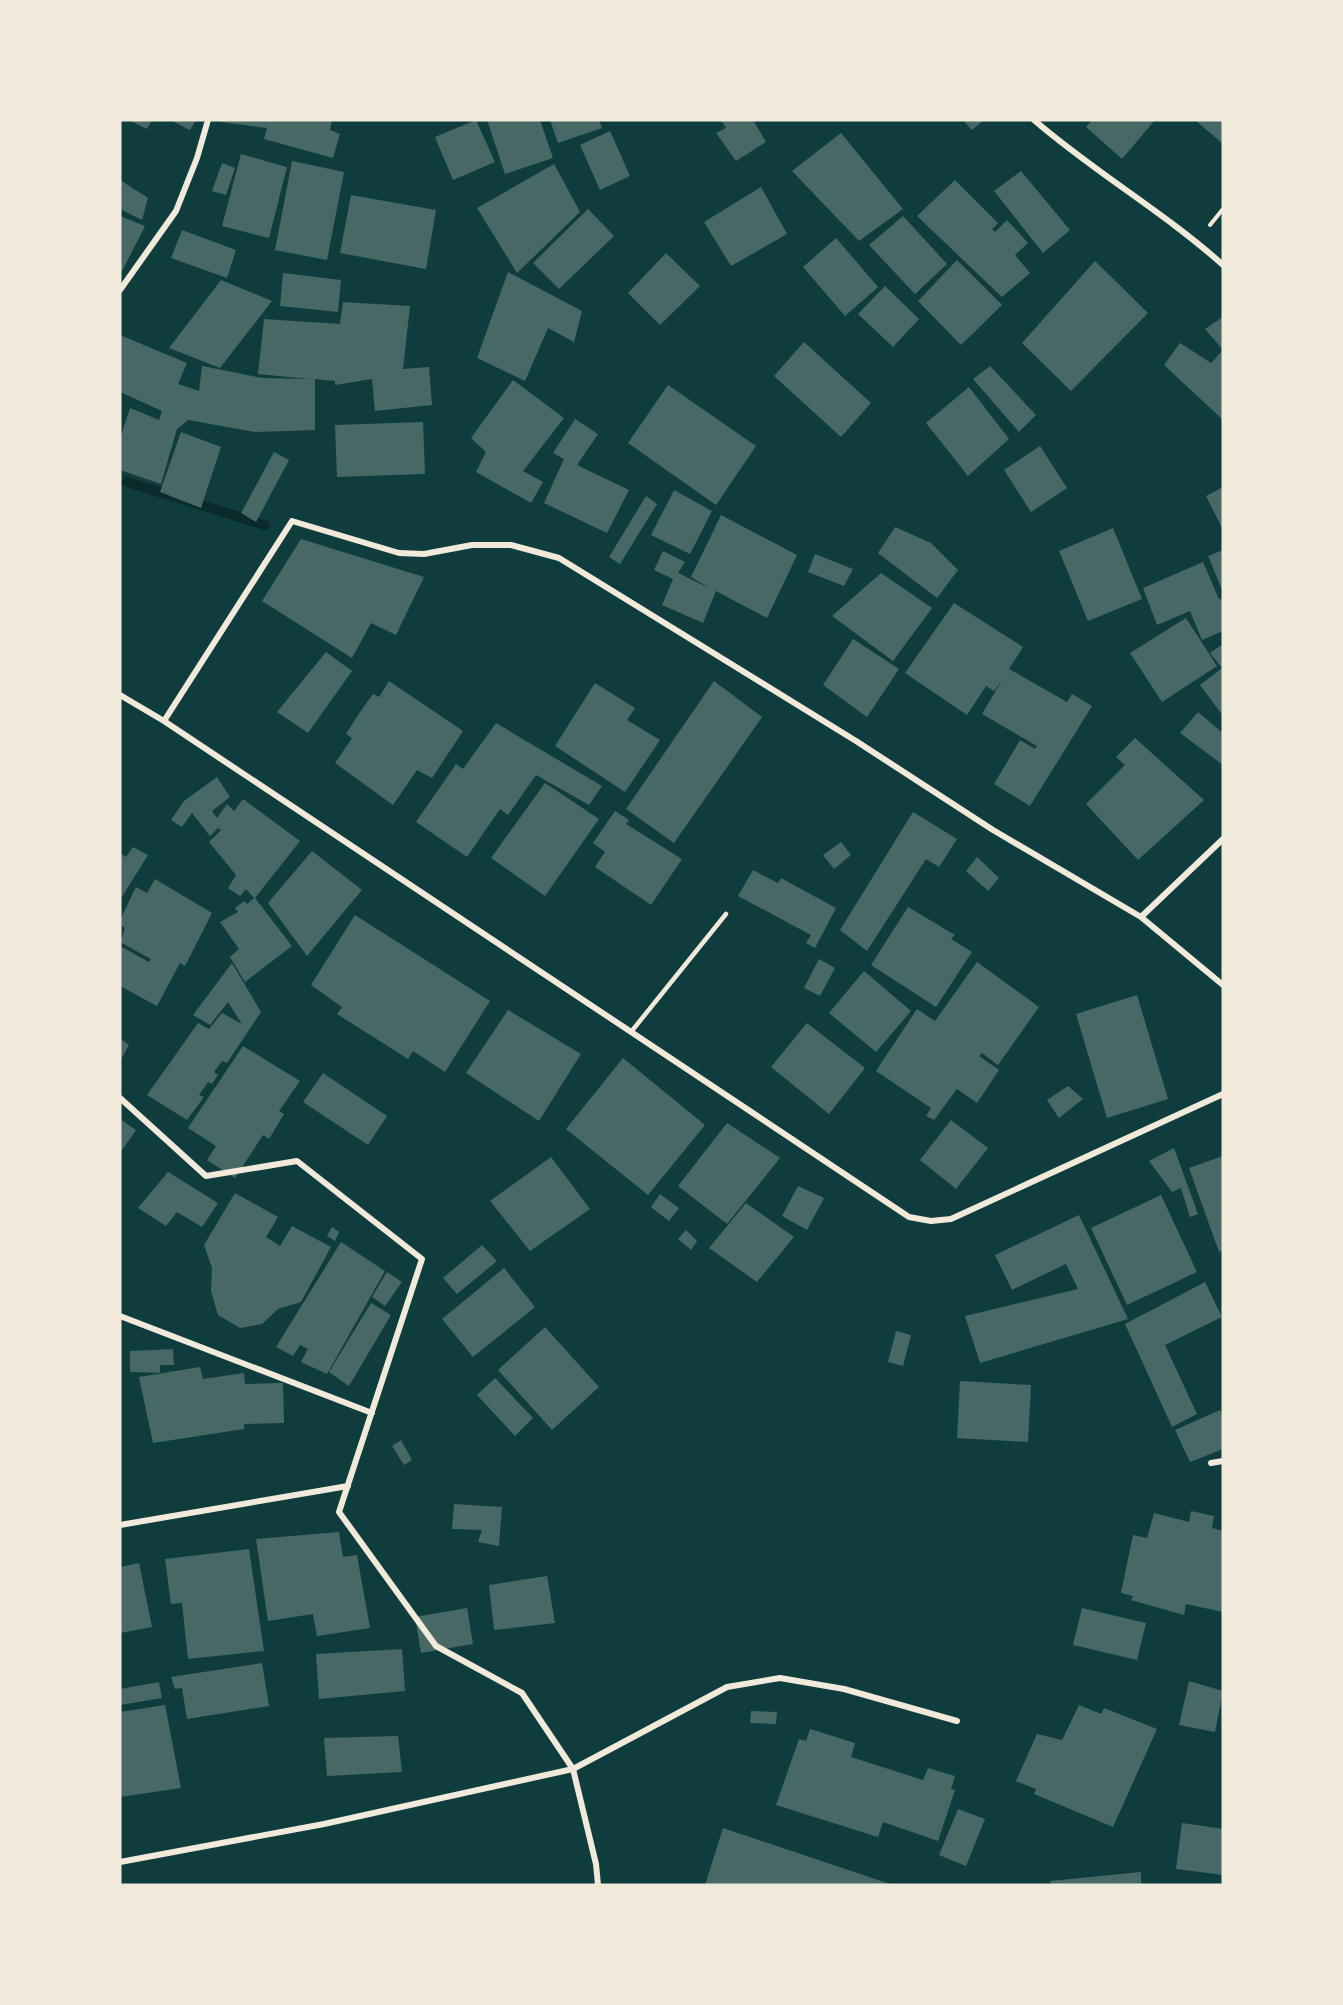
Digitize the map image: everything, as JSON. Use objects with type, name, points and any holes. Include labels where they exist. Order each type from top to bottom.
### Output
[{"type":"street","points":[[120,290],[176,211],[197,158],[208,120]]},
{"type":"street","points":[[1034,120],[1076,156],[1196,241],[1223,265]]},
{"type":"street","points":[[164,721],[292,521],[399,552],[424,554],[472,545],[512,545],[559,558],[856,741],[993,830],[1141,916],[1223,984]]},
{"type":"street","points":[[120,694],[164,721],[909,1217],[931,1221],[951,1220],[1223,1094]]},
{"type":"street","points":[[1141,916],[1223,839]]},
{"type":"street","points":[[120,1098],[206,1176],[297,1161],[422,1260],[339,1512],[436,1646],[522,1693],[573,1769],[596,1864],[598,1885]]},
{"type":"street","points":[[120,1316],[372,1413]]},
{"type":"street","points":[[1211,1463],[1223,1461]]},
{"type":"street","points":[[120,1525],[348,1486]]},
{"type":"street","points":[[120,1862],[324,1824],[573,1769],[727,1687],[780,1678],[844,1689],[957,1721]]},
{"type":"lane","points":[[631,1032],[726,914]]},
{"type":"building","points":[[129,120],[152,120],[147,129]]},
{"type":"building","points":[[170,120],[196,120],[190,130]]},
{"type":"building","points":[[221,120],[332,120],[330,130],[340,134],[333,158],[264,139],[267,128],[221,122]]},
{"type":"building","points":[[476,120],[495,162],[453,180],[435,137]]},
{"type":"building","points":[[487,120],[540,120],[553,158],[505,174]]},
{"type":"building","points":[[550,120],[599,120],[602,128],[558,143]]},
{"type":"building","points":[[721,120],[753,120],[766,142],[736,161],[716,133],[726,128]]},
{"type":"building","points":[[963,120],[984,120],[972,130]]},
{"type":"building","points":[[1092,120],[1155,120],[1122,159],[1086,127]]},
{"type":"building","points":[[1195,120],[1223,120],[1223,144]]},
{"type":"building","points":[[610,131],[630,176],[600,190],[580,145]]},
{"type":"building","points":[[841,133],[903,209],[859,241],[792,171]]},
{"type":"building","points":[[241,154],[287,167],[269,238],[222,226]]},
{"type":"building","points":[[292,161],[344,172],[327,260],[275,250]]},
{"type":"building","points":[[222,163],[235,168],[226,195],[212,191]]},
{"type":"building","points":[[554,164],[580,212],[517,273],[477,208]]},
{"type":"building","points":[[1021,171],[1070,230],[1043,253],[994,191]]},
{"type":"building","points":[[120,180],[148,198],[142,220],[120,209]]},
{"type":"building","points":[[955,180],[998,223],[992,229],[995,232],[1007,220],[1028,243],[1015,255],[1030,273],[1002,297],[917,216]]},
{"type":"building","points":[[761,187],[787,234],[731,266],[704,222]]},
{"type":"building","points":[[351,195],[436,210],[426,269],[340,253]]},
{"type":"building","points":[[588,209],[614,236],[559,289],[533,263]]},
{"type":"building","points":[[120,216],[145,226],[120,275]]},
{"type":"building","points":[[903,216],[947,264],[915,294],[869,245]]},
{"type":"building","points":[[182,230],[236,250],[227,278],[171,258]]},
{"type":"building","points":[[836,238],[878,287],[845,316],[803,267]]},
{"type":"building","points":[[666,253],[700,286],[660,325],[628,293]]},
{"type":"building","points":[[957,260],[1002,305],[961,345],[918,301]]},
{"type":"building","points":[[1095,261],[1148,313],[1071,391],[1022,343]]},
{"type":"building","points":[[508,272],[582,311],[574,342],[548,328],[525,381],[477,358]]},
{"type":"building","points":[[283,273],[341,280],[338,312],[280,306]]},
{"type":"building","points":[[221,280],[272,301],[220,368],[169,348]]},
{"type":"building","points":[[885,286],[919,319],[893,347],[858,314]]},
{"type":"building","points":[[343,302],[410,306],[403,369],[429,367],[432,405],[375,411],[372,379],[335,385],[335,381],[315,379],[315,430],[255,432],[188,420],[177,429],[161,484],[120,470],[120,439],[130,408],[159,420],[162,411],[120,392],[120,335],[187,363],[178,384],[199,391],[202,366],[262,378],[310,379],[258,374],[264,319],[340,324]]},
{"type":"building","points":[[1223,317],[1223,350],[1205,329]]},
{"type":"building","points":[[804,342],[871,403],[841,437],[774,376]]},
{"type":"building","points":[[1180,343],[1211,363],[1223,350],[1223,420],[1164,365]]},
{"type":"building","points":[[990,366],[1036,415],[1019,432],[973,379]]},
{"type":"building","points":[[513,380],[564,418],[523,471],[543,482],[531,503],[476,472],[486,452],[471,438]]},
{"type":"building","points":[[668,385],[756,446],[716,505],[628,443]]},
{"type":"building","points":[[969,387],[1009,439],[968,476],[926,423]]},
{"type":"building","points":[[575,419],[598,434],[577,465],[629,490],[607,533],[544,503],[564,459],[553,453]]},
{"type":"building","points":[[423,422],[425,474],[337,477],[335,425]]},
{"type":"building","points":[[181,432],[221,447],[201,508],[160,492]]},
{"type":"building","points":[[1040,446],[1067,488],[1031,512],[1004,470]]},
{"type":"building","points":[[274,452],[289,460],[256,522],[241,513]]},
{"type":"building","points":[[1223,487],[1223,530],[1206,496]]},
{"type":"building","points":[[674,490],[712,511],[690,554],[651,535]]},
{"type":"building","points":[[646,496],[657,504],[620,564],[609,557]]},
{"type":"building","points":[[721,515],[797,555],[767,618],[716,591],[703,623],[662,605],[673,579],[654,570],[663,551],[685,562],[678,573],[711,589],[691,577]]},
{"type":"building","points":[[895,527],[931,543],[958,570],[937,598],[878,553]]},
{"type":"building","points":[[1113,528],[1142,599],[1088,621],[1059,551]]},
{"type":"building","points":[[301,539],[424,577],[396,635],[371,623],[352,658],[262,601]]},
{"type":"building","points":[[1223,550],[1223,592],[1208,556]]},
{"type":"building","points":[[815,554],[853,569],[844,586],[808,572]]},
{"type":"building","points":[[1203,562],[1219,599],[1223,600],[1223,631],[1202,640],[1190,611],[1157,625],[1143,588]]},
{"type":"building","points":[[881,573],[932,608],[893,661],[832,616]]},
{"type":"building","points":[[954,603],[1023,647],[1009,669],[1067,702],[1072,694],[1092,706],[1030,806],[994,784],[1020,740],[1035,749],[1037,746],[982,714],[1002,680],[994,691],[986,686],[967,715],[905,673]]},
{"type":"building","points":[[1186,618],[1217,666],[1162,702],[1130,653]]},
{"type":"building","points":[[853,639],[899,669],[867,717],[823,685]]},
{"type":"building","points":[[1223,644],[1223,716],[1200,685],[1222,668],[1210,653]]},
{"type":"building","points":[[326,652],[352,671],[308,733],[277,712]]},
{"type":"building","points":[[389,681],[463,731],[432,778],[417,770],[393,805],[335,763],[352,738],[346,734],[358,715],[373,694],[379,697]]},
{"type":"building","points":[[714,681],[762,717],[674,843],[626,809]]},
{"type":"building","points":[[595,683],[635,708],[627,720],[660,740],[625,792],[555,746]]},
{"type":"building","points":[[1198,712],[1223,733],[1223,765],[1180,733]]},
{"type":"building","points":[[496,723],[602,786],[589,805],[536,775],[508,815],[500,809],[467,857],[416,822],[456,764],[463,769]]},
{"type":"building","points":[[1135,738],[1204,800],[1138,860],[1086,804],[1125,765],[1116,757]]},
{"type":"building","points":[[217,777],[230,797],[212,811],[217,818],[227,804],[234,811],[243,799],[300,841],[255,898],[292,946],[245,982],[230,957],[239,949],[220,922],[238,912],[235,908],[244,901],[247,904],[254,898],[246,889],[240,896],[228,888],[236,875],[209,842],[221,830],[218,828],[210,836],[192,813],[182,827],[171,820],[184,801]]},
{"type":"building","points":[[545,783],[599,819],[545,896],[491,858]]},
{"type":"building","points":[[615,811],[629,820],[626,824],[682,859],[651,905],[595,867],[605,852],[593,843]]},
{"type":"building","points":[[913,812],[957,839],[939,867],[926,859],[867,951],[840,930]]},
{"type":"building","points":[[841,842],[851,855],[834,869],[823,855]]},
{"type":"building","points":[[133,847],[148,855],[120,900],[120,853],[126,857]]},
{"type":"building","points":[[312,851],[362,890],[307,956],[268,903]]},
{"type":"building","points":[[977,857],[999,878],[988,891],[966,871]]},
{"type":"building","points":[[753,870],[778,883],[781,878],[836,908],[815,948],[806,943],[811,935],[738,896]]},
{"type":"building","points":[[155,879],[212,913],[185,966],[180,963],[157,1006],[120,986],[120,946],[149,962],[151,959],[120,942],[125,928],[120,925],[120,920],[136,887],[147,893]]},
{"type":"building","points":[[908,907],[955,935],[951,939],[972,952],[936,1007],[871,965]]},
{"type":"building","points":[[355,915],[490,1001],[445,1072],[413,1051],[408,1059],[337,1014],[342,1007],[311,985]]},
{"type":"building","points":[[819,959],[835,968],[820,996],[804,988]]},
{"type":"building","points":[[977,962],[1039,1007],[998,1065],[982,1053],[979,1056],[999,1070],[977,1103],[957,1089],[934,1120],[926,1116],[931,1108],[876,1071],[917,1009],[935,1021]]},
{"type":"building","points":[[232,963],[261,1012],[227,1063],[222,1061],[214,1072],[218,1075],[212,1084],[208,1082],[199,1095],[204,1097],[187,1120],[147,1095],[198,1023],[209,1029],[222,1013],[242,1024],[228,1002],[210,1025],[193,1015]]},
{"type":"building","points":[[864,971],[911,1011],[876,1052],[829,1013]]},
{"type":"building","points":[[1137,995],[1168,1099],[1107,1118],[1076,1014]]},
{"type":"building","points":[[508,1010],[581,1054],[539,1121],[466,1073]]},
{"type":"building","points":[[807,1023],[865,1068],[829,1114],[771,1067]]},
{"type":"building","points":[[120,1038],[129,1045],[120,1061]]},
{"type":"building","points":[[243,1046],[300,1081],[279,1111],[284,1114],[269,1139],[263,1135],[235,1178],[207,1160],[216,1146],[188,1128]]},
{"type":"building","points":[[623,1058],[705,1125],[648,1195],[566,1129]]},
{"type":"building","points":[[323,1073],[387,1116],[368,1145],[303,1102]]},
{"type":"building","points":[[1068,1086],[1083,1099],[1059,1118],[1047,1100]]},
{"type":"building","points":[[120,1119],[136,1130],[120,1153]]},
{"type":"building","points":[[951,1120],[988,1148],[956,1189],[920,1160]]},
{"type":"building","points":[[727,1123],[780,1158],[727,1224],[678,1186]]},
{"type":"building","points":[[1174,1148],[1198,1214],[1190,1217],[1181,1188],[1172,1192],[1149,1161]]},
{"type":"building","points":[[1223,1156],[1223,1250],[1219,1252],[1189,1168]]},
{"type":"building","points":[[551,1157],[590,1209],[530,1251],[490,1201]]},
{"type":"building","points":[[168,1172],[218,1203],[202,1227],[177,1212],[166,1226],[138,1208]]},
{"type":"building","points":[[798,1186],[824,1198],[807,1230],[782,1216]]},
{"type":"building","points":[[235,1193],[278,1217],[266,1237],[280,1246],[292,1226],[331,1247],[301,1302],[278,1309],[262,1324],[240,1328],[218,1315],[211,1291],[212,1268],[204,1245]]},
{"type":"building","points":[[660,1194],[679,1208],[669,1221],[651,1207]]},
{"type":"building","points":[[1161,1195],[1197,1272],[1127,1305],[1091,1228]]},
{"type":"building","points":[[746,1203],[794,1237],[757,1282],[709,1248]]},
{"type":"building","points":[[1079,1215],[1128,1319],[980,1363],[965,1316],[1078,1289],[1066,1264],[1012,1290],[995,1255]]},
{"type":"building","points":[[332,1227],[339,1232],[335,1241],[327,1236]]},
{"type":"building","points":[[686,1230],[697,1241],[691,1250],[678,1239]]},
{"type":"building","points":[[341,1242],[385,1271],[327,1374],[301,1362],[308,1349],[300,1345],[293,1356],[276,1347]]},
{"type":"building","points":[[482,1245],[497,1261],[457,1294],[443,1278]]},
{"type":"building","points":[[504,1268],[535,1307],[473,1357],[442,1319]]},
{"type":"building","points":[[387,1272],[402,1282],[385,1306],[372,1297]]},
{"type":"building","points":[[1205,1282],[1222,1317],[1165,1345],[1197,1414],[1172,1427],[1125,1324]]},
{"type":"building","points":[[371,1303],[391,1315],[349,1386],[329,1372]]},
{"type":"building","points":[[545,1327],[599,1387],[552,1430],[498,1370]]},
{"type":"building","points":[[896,1331],[911,1335],[903,1366],[888,1362]]},
{"type":"building","points":[[173,1349],[174,1365],[160,1365],[160,1373],[130,1372],[130,1351]]},
{"type":"building","points":[[200,1367],[203,1379],[244,1373],[245,1384],[283,1383],[284,1423],[244,1424],[244,1429],[153,1443],[139,1377]]},
{"type":"building","points":[[495,1378],[533,1418],[515,1436],[477,1395]]},
{"type":"building","points":[[960,1381],[1031,1385],[1028,1442],[957,1438]]},
{"type":"building","points":[[1220,1410],[1223,1418],[1223,1449],[1190,1462],[1175,1430]]},
{"type":"building","points":[[401,1440],[412,1460],[404,1465],[392,1446]]},
{"type":"building","points":[[454,1504],[502,1507],[499,1546],[478,1542],[482,1530],[452,1529]]},
{"type":"building","points":[[1191,1511],[1214,1516],[1212,1528],[1223,1531],[1223,1612],[1186,1604],[1184,1615],[1131,1600],[1133,1596],[1121,1593],[1133,1535],[1147,1538],[1154,1513],[1189,1522]]},
{"type":"building","points":[[339,1532],[343,1557],[357,1555],[370,1628],[317,1636],[313,1614],[268,1621],[256,1539]]},
{"type":"building","points":[[249,1549],[264,1651],[188,1659],[182,1603],[171,1604],[165,1559]]},
{"type":"building","points":[[139,1563],[152,1627],[120,1633],[120,1567]]},
{"type":"building","points":[[547,1576],[555,1623],[494,1630],[489,1585]]},
{"type":"building","points":[[467,1608],[473,1644],[421,1653],[415,1617]]},
{"type":"building","points":[[1082,1608],[1146,1623],[1137,1660],[1073,1645]]},
{"type":"building","points":[[402,1649],[405,1691],[319,1699],[316,1654]]},
{"type":"building","points":[[262,1663],[269,1706],[187,1719],[182,1688],[175,1689],[171,1677]]},
{"type":"building","points":[[1189,1681],[1223,1691],[1215,1732],[1179,1725]]},
{"type":"building","points":[[159,1682],[162,1698],[120,1705],[120,1689]]},
{"type":"building","points":[[165,1705],[181,1788],[120,1797],[120,1712]]},
{"type":"building","points":[[1079,1705],[1101,1714],[1104,1708],[1157,1729],[1113,1827],[1034,1794],[1036,1789],[1016,1781],[1037,1734],[1062,1740]]},
{"type":"building","points":[[751,1711],[777,1712],[776,1724],[750,1723]]},
{"type":"building","points":[[810,1729],[855,1743],[851,1757],[923,1780],[928,1768],[955,1776],[951,1789],[955,1790],[938,1841],[883,1822],[878,1837],[776,1805],[799,1739],[806,1741]]},
{"type":"building","points":[[398,1736],[402,1772],[327,1776],[324,1738]]},
{"type":"building","points":[[958,1809],[985,1819],[966,1866],[939,1855]]},
{"type":"building","points":[[1182,1823],[1223,1829],[1223,1875],[1176,1869]]},
{"type":"building","points":[[723,1828],[893,1885],[705,1885]]},
{"type":"building","points":[[1141,1872],[1141,1885],[1051,1885],[1050,1881]]},
{"type":"waterway","points":[[127,482],[265,525]]}]
